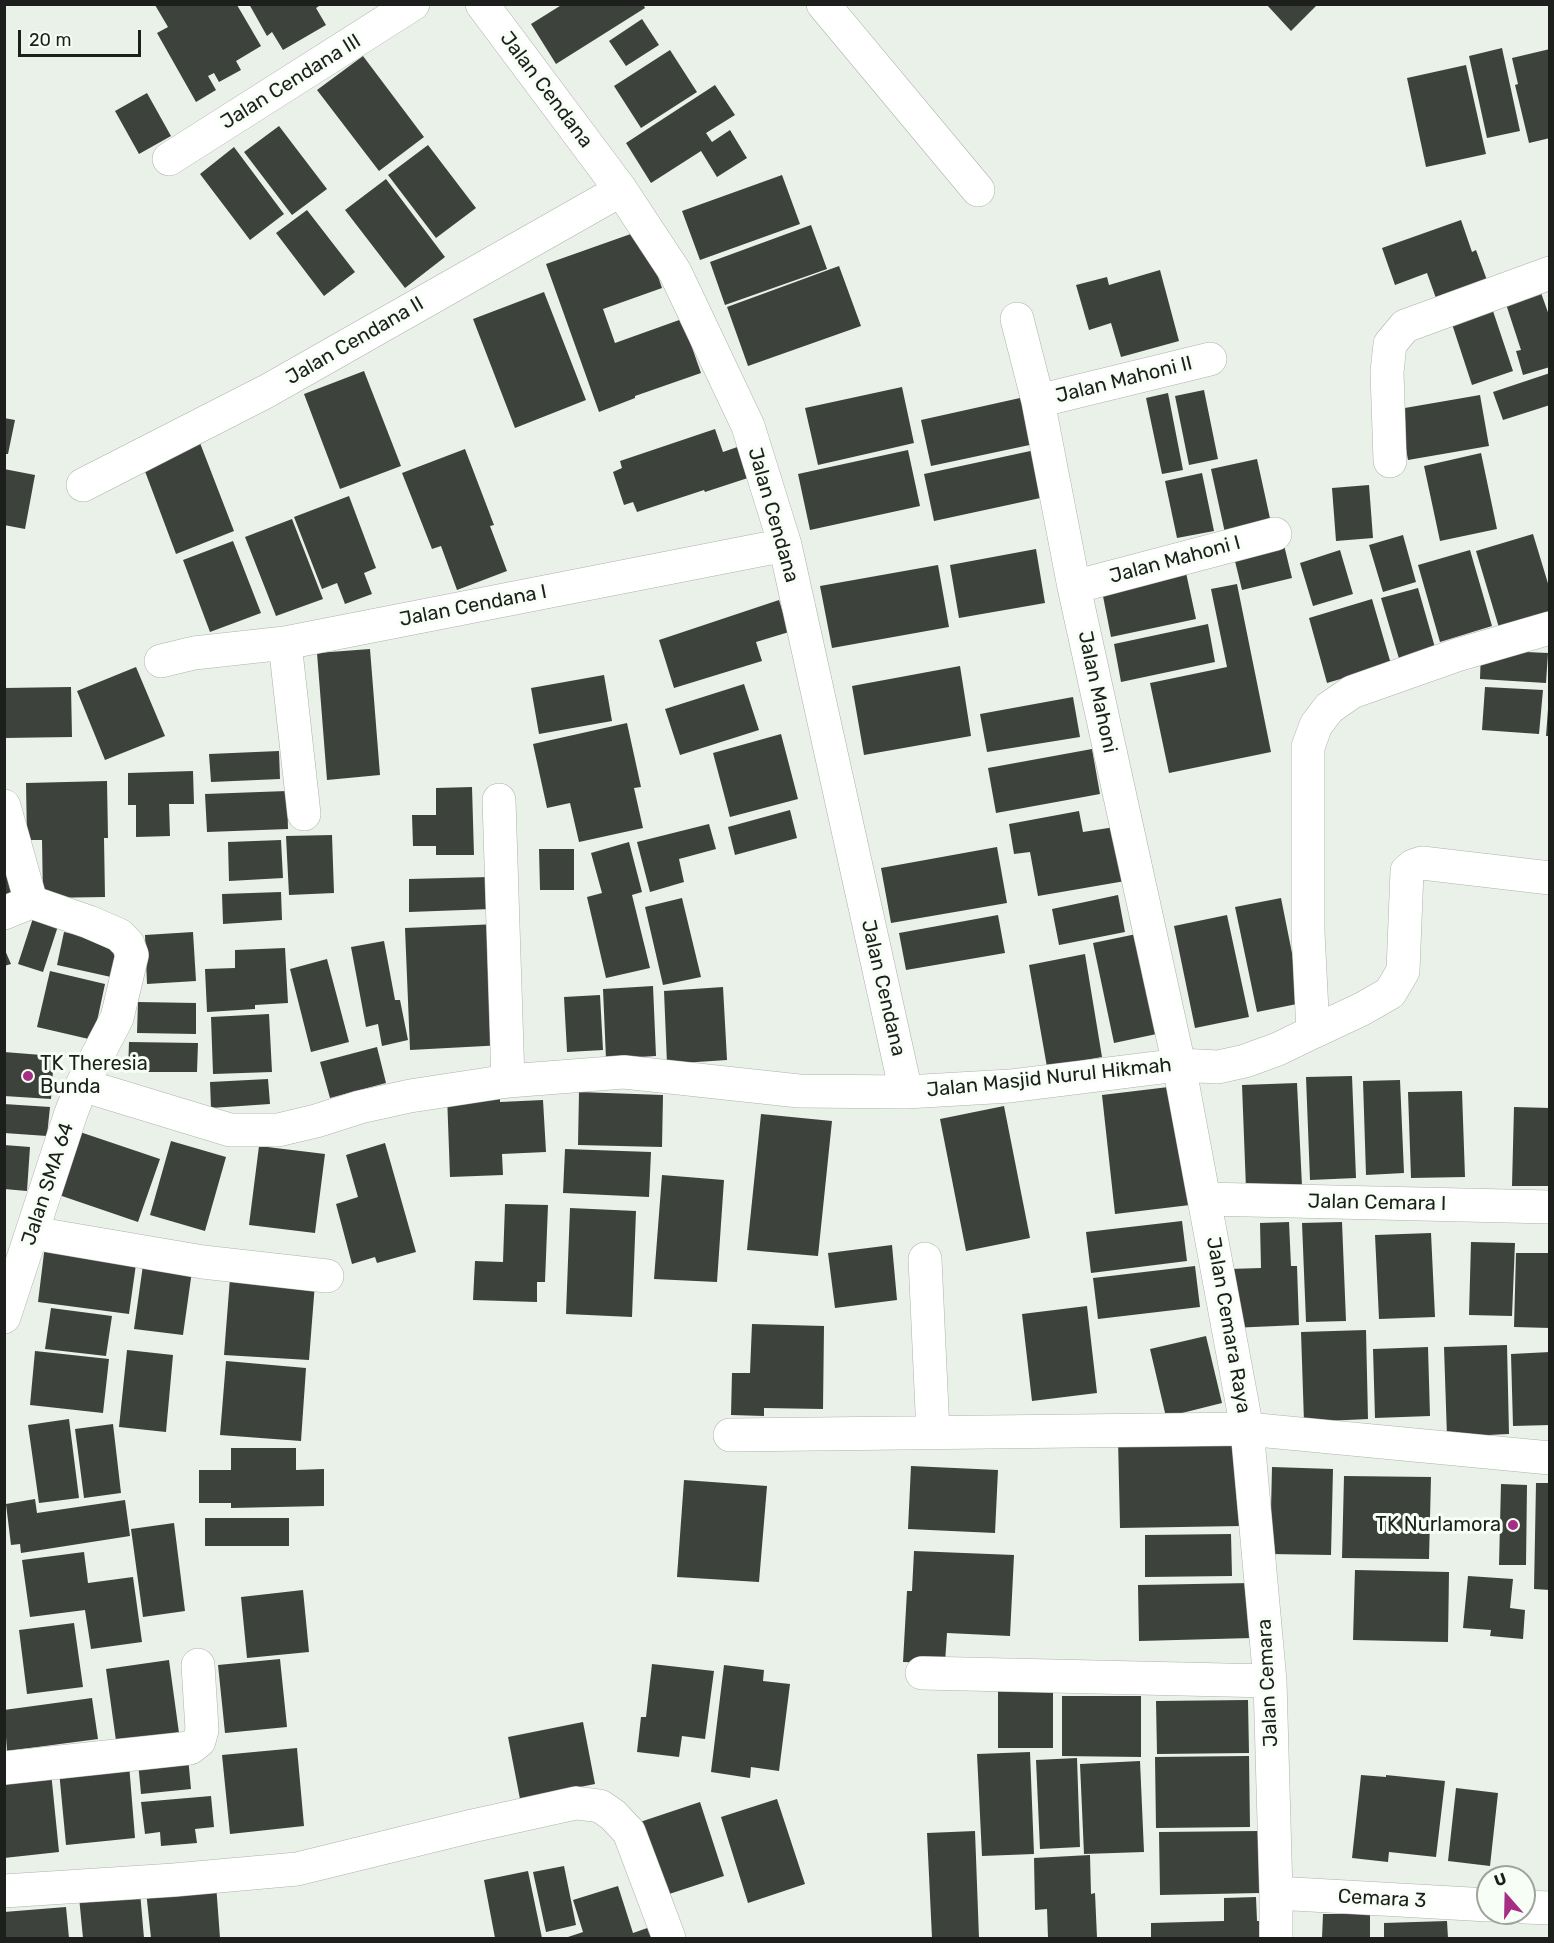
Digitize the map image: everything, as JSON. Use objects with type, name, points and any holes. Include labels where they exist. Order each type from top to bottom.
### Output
[{"type":"street","name":"Jalan Cendana III","points":[[169,159],[413,4]]},
{"type":"street","name":"Jalan Cendana","points":[[482,4],[621,190],[675,272],[748,426],[784,545],[906,1092]]},
{"type":"street","points":[[823,4],[978,190]]},
{"type":"street","name":"Jalan Cendana II","points":[[83,484],[267,391],[621,190]]},
{"type":"street","points":[[1390,461],[1387,372],[1390,344],[1405,326],[1550,273]]},
{"type":"street","name":"Jalan Mahoni","points":[[1017,319],[1038,401],[1074,587],[1179,1065]]},
{"type":"street","name":"Jalan Mahoni II","points":[[1038,401],[1210,359]]},
{"type":"street","name":"Jalan Mahoni I","points":[[1074,587],[1275,534]]},
{"type":"street","name":"Jalan Cendana I","points":[[161,660],[194,653],[285,643],[784,545]]},
{"type":"street","points":[[1313,1032],[1308,932],[1308,747],[1316,725],[1329,708],[1352,692],[1457,655],[1550,628]]},
{"type":"street","points":[[285,643],[304,814]]},
{"type":"street","points":[[499,800],[508,1081]]},
{"type":"street","points":[[4,806],[18,908]]},
{"type":"street","name":"Jalan Masjid Nurul Hikmah","points":[[82,1085],[230,1130],[278,1130],[360,1107],[410,1096],[508,1081],[624,1072],[799,1091],[906,1092],[1010,1086],[1179,1065],[1218,1067],[1245,1061],[1278,1049],[1390,993],[1402,971],[1407,871],[1413,866],[1422,863],[1550,878]]},
{"type":"street","name":"Jalan SMA 64","points":[[4,1317],[71,1113],[82,1085],[117,1018],[132,956],[128,944],[119,935],[89,922],[18,908]]},
{"type":"street","name":"Jalan Cemara Raya","points":[[1179,1065],[1247,1429],[1550,1458]]},
{"type":"street","name":"Jalan Cemara I","points":[[1205,1199],[1550,1207]]},
{"type":"street","points":[[33,1233],[203,1262],[327,1276]]},
{"type":"street","points":[[925,1259],[933,1432]]},
{"type":"street","points":[[730,1435],[1247,1429]]},
{"type":"street","name":"Jalan Cemara","points":[[1247,1429],[1270,1681],[1276,1938]]},
{"type":"street","points":[[4,1768],[190,1748],[199,1742],[202,1731],[198,1665]]},
{"type":"street","points":[[922,1673],[1270,1681]]},
{"type":"street","points":[[4,1891],[297,1869],[576,1803],[600,1806],[613,1815],[629,1832],[669,1938]]},
{"type":"street","name":"Cemara 3","points":[[1276,1893],[1476,1904]]},
{"type":"building","points":[[249,4],[322,4],[316,8],[326,25],[283,50],[272,32],[267,36]]},
{"type":"building","points":[[563,4],[643,4],[645,8],[556,64],[531,24]]},
{"type":"building","points":[[1266,4],[1318,4],[1291,31]]},
{"type":"building","points":[[155,5],[237,5],[261,46],[236,61],[241,70],[219,82],[214,73],[208,76],[216,90],[196,102],[157,33],[168,27]]},
{"type":"building","points":[[642,19],[659,45],[626,66],[609,41]]},
{"type":"building","points":[[1502,48],[1520,131],[1487,138],[1469,56]]},
{"type":"building","points":[[1550,49],[1550,138],[1529,143],[1515,85],[1518,84],[1512,58]]},
{"type":"building","points":[[670,50],[697,92],[641,128],[614,86]]},
{"type":"building","points":[[363,56],[424,137],[379,171],[317,90]]},
{"type":"building","points":[[1466,65],[1486,154],[1426,167],[1407,78]]},
{"type":"building","points":[[715,85],[735,115],[706,133],[712,142],[730,130],[747,158],[717,177],[701,151],[651,183],[626,143]]},
{"type":"building","points":[[147,93],[171,136],[139,154],[115,111]]},
{"type":"building","points":[[279,126],[327,189],[292,215],[244,152]]},
{"type":"building","points":[[428,145],[476,208],[436,238],[388,175]]},
{"type":"building","points":[[234,147],[284,214],[250,240],[200,174]]},
{"type":"building","points":[[782,175],[800,224],[700,260],[682,211]]},
{"type":"building","points":[[386,179],[445,257],[405,288],[345,210]]},
{"type":"building","points":[[307,210],[355,272],[324,296],[276,233]]},
{"type":"building","points":[[1461,220],[1472,252],[1476,250],[1488,283],[1437,301],[1427,273],[1395,285],[1382,248]]},
{"type":"building","points":[[811,225],[827,269],[725,305],[710,262]]},
{"type":"building","points":[[642,230],[662,288],[603,309],[615,343],[682,319],[701,373],[635,396],[635,398],[599,412],[546,264]]},
{"type":"building","points":[[839,266],[861,326],[748,366],[727,307]]},
{"type":"building","points":[[1160,270],[1179,341],[1121,357],[1111,323],[1089,330],[1076,285],[1107,277],[1109,285]]},
{"type":"building","points":[[1540,290],[1550,318],[1550,367],[1523,375],[1516,351],[1521,350],[1505,301]]},
{"type":"building","points":[[544,292],[586,400],[515,428],[473,319]]},
{"type":"building","points":[[1492,308],[1513,371],[1472,385],[1451,321]]},
{"type":"building","points":[[364,371],[401,466],[340,489],[304,394]]},
{"type":"building","points":[[1550,373],[1550,405],[1503,420],[1493,392]]},
{"type":"building","points":[[902,387],[914,443],[818,465],[805,408]]},
{"type":"building","points":[[1204,390],[1218,459],[1189,465],[1175,396]]},
{"type":"building","points":[[1168,393],[1183,470],[1162,474],[1146,398]]},
{"type":"building","points":[[1480,395],[1489,446],[1408,460],[1399,409]]},
{"type":"building","points":[[1029,396],[1039,443],[931,466],[921,420]]},
{"type":"building","points":[[4,418],[15,420],[8,454],[4,454]]},
{"type":"building","points":[[715,429],[723,452],[746,444],[757,475],[637,512],[633,502],[624,505],[613,472],[622,468],[620,461]]},
{"type":"building","points":[[200,443],[234,531],[176,554],[143,466]]},
{"type":"building","points":[[465,449],[494,525],[490,526],[507,571],[457,590],[441,546],[432,549],[402,473]]},
{"type":"building","points":[[908,450],[920,506],[810,530],[798,474]]},
{"type":"building","points":[[1035,450],[1045,497],[934,521],[924,474]]},
{"type":"building","points":[[1481,453],[1497,529],[1440,541],[1424,466]]},
{"type":"building","points":[[1257,459],[1271,523],[1225,533],[1211,469]]},
{"type":"building","points":[[4,469],[35,475],[25,529],[4,525]]},
{"type":"building","points":[[1202,473],[1214,531],[1177,538],[1165,481]]},
{"type":"building","points":[[1369,485],[1373,538],[1336,541],[1332,488]]},
{"type":"building","points":[[349,496],[376,568],[364,573],[372,594],[345,604],[337,583],[322,589],[294,517]]},
{"type":"building","points":[[292,519],[323,599],[276,616],[245,537]]},
{"type":"building","points":[[1533,534],[1550,590],[1550,617],[1500,631],[1476,551]]},
{"type":"building","points":[[1403,535],[1416,582],[1383,592],[1369,545]]},
{"type":"building","points":[[233,541],[261,613],[210,632],[183,560]]},
{"type":"building","points":[[1284,545],[1292,578],[1242,590],[1234,557]]},
{"type":"building","points":[[1036,549],[1045,603],[959,618],[950,565]]},
{"type":"building","points":[[1340,550],[1353,594],[1313,606],[1300,563]]},
{"type":"building","points":[[1470,550],[1492,626],[1440,642],[1418,565]]},
{"type":"building","points":[[938,565],[949,627],[832,648],[820,586]]},
{"type":"building","points":[[1185,568],[1196,619],[1111,637],[1101,586]]},
{"type":"building","points":[[1237,584],[1271,752],[1169,773],[1150,683],[1227,667],[1211,589]]},
{"type":"building","points":[[1418,588],[1436,651],[1400,662],[1381,598]]},
{"type":"building","points":[[1372,599],[1391,664],[1327,683],[1309,618]]},
{"type":"building","points":[[779,600],[789,632],[756,642],[762,661],[674,688],[659,640]]},
{"type":"building","points":[[1208,624],[1215,662],[1121,682],[1114,644]]},
{"type":"building","points":[[370,649],[380,775],[327,780],[317,653]]},
{"type":"building","points":[[1481,650],[1548,653],[1546,683],[1480,679]]},
{"type":"building","points":[[960,666],[971,736],[864,755],[852,686]]},
{"type":"building","points":[[136,667],[165,736],[105,760],[77,691]]},
{"type":"building","points":[[604,675],[612,721],[539,734],[531,688]]},
{"type":"building","points":[[744,684],[759,730],[680,755],[665,709]]},
{"type":"building","points":[[71,687],[72,737],[4,738],[4,688]]},
{"type":"building","points":[[1485,687],[1543,690],[1539,734],[1482,730]]},
{"type":"building","points":[[1073,697],[1080,737],[987,752],[980,714]]},
{"type":"building","points":[[1548,709],[1550,709],[1550,736],[1546,736]]},
{"type":"building","points":[[627,723],[641,787],[634,788],[643,828],[579,842],[570,803],[547,808],[533,744]]},
{"type":"building","points":[[781,734],[798,799],[730,817],[713,753]]},
{"type":"building","points":[[1092,749],[1100,794],[996,813],[988,768]]},
{"type":"building","points":[[279,751],[280,779],[211,782],[209,754]]},
{"type":"building","points":[[193,771],[194,804],[169,804],[170,836],[136,837],[136,805],[128,805],[128,773]]},
{"type":"building","points":[[107,781],[108,838],[104,838],[105,897],[43,898],[42,840],[27,840],[26,783]]},
{"type":"building","points":[[472,787],[474,855],[436,855],[436,846],[413,846],[412,815],[436,815],[436,788]]},
{"type":"building","points":[[287,791],[288,829],[207,832],[205,794]]},
{"type":"building","points":[[790,810],[797,838],[735,855],[728,827]]},
{"type":"building","points":[[1079,811],[1083,832],[1121,826],[1131,880],[1038,896],[1030,852],[1014,854],[1009,824]]},
{"type":"building","points":[[709,824],[716,849],[679,859],[684,882],[650,892],[637,842]]},
{"type":"building","points":[[332,835],[334,893],[289,895],[286,836]]},
{"type":"building","points":[[281,840],[283,878],[229,881],[228,842]]},
{"type":"building","points":[[629,842],[642,892],[632,895],[650,968],[606,978],[587,897],[602,893],[591,853]]},
{"type":"building","points":[[4,847],[21,891],[4,896]]},
{"type":"building","points":[[997,847],[1007,903],[891,923],[881,868]]},
{"type":"building","points":[[539,849],[574,849],[574,890],[540,890]]},
{"type":"building","points":[[490,877],[491,909],[409,912],[409,879]]},
{"type":"building","points":[[281,892],[282,920],[223,924],[222,894]]},
{"type":"building","points":[[1118,895],[1125,932],[1059,945],[1052,909]]},
{"type":"building","points":[[682,898],[701,977],[663,985],[645,907]]},
{"type":"building","points":[[1281,898],[1302,1003],[1257,1012],[1235,907]]},
{"type":"building","points":[[34,915],[59,923],[43,972],[18,964]]},
{"type":"building","points":[[998,915],[1005,953],[906,970],[899,933]]},
{"type":"building","points":[[1227,915],[1249,1017],[1195,1028],[1174,926]]},
{"type":"building","points":[[498,924],[504,1045],[410,1050],[405,928]]},
{"type":"building","points":[[64,932],[118,944],[111,977],[57,965]]},
{"type":"building","points":[[193,932],[196,981],[147,984],[145,935]]},
{"type":"building","points":[[1146,932],[1166,1032],[1114,1043],[1093,943]]},
{"type":"building","points":[[384,941],[395,1000],[400,1000],[408,1040],[382,1046],[378,1024],[366,1027],[351,947]]},
{"type":"building","points":[[4,948],[11,964],[4,966]]},
{"type":"building","points":[[285,948],[288,1003],[255,1005],[255,1009],[207,1012],[205,969],[235,968],[235,950]]},
{"type":"building","points":[[1085,954],[1102,1057],[1047,1067],[1029,965]]},
{"type":"building","points":[[327,959],[349,1042],[311,1052],[290,969]]},
{"type":"building","points":[[50,971],[105,984],[93,1040],[37,1027]]},
{"type":"building","points":[[653,986],[656,1056],[606,1059],[603,989]]},
{"type":"building","points":[[723,987],[727,1060],[667,1064],[664,991]]},
{"type":"building","points":[[600,995],[603,1050],[567,1052],[564,997]]},
{"type":"building","points":[[138,1002],[196,1003],[196,1034],[137,1033]]},
{"type":"building","points":[[269,1014],[272,1072],[213,1074],[211,1017]]},
{"type":"building","points":[[129,1042],[198,1043],[197,1072],[128,1072]]},
{"type":"building","points":[[377,1047],[386,1083],[330,1098],[320,1062]]},
{"type":"building","name":"TK Theresia Bunda","points":[[4,1052],[54,1056],[51,1099],[4,1096]]},
{"type":"building","points":[[1352,1076],[1356,1178],[1310,1180],[1306,1077]]},
{"type":"building","points":[[268,1079],[270,1104],[211,1108],[210,1082]]},
{"type":"building","points":[[1400,1080],[1404,1173],[1366,1175],[1363,1081]]},
{"type":"building","points":[[1297,1083],[1302,1186],[1246,1189],[1242,1085]]},
{"type":"building","points":[[1177,1086],[1190,1205],[1115,1214],[1102,1095]]},
{"type":"building","points":[[1462,1091],[1465,1177],[1411,1178],[1408,1092]]},
{"type":"building","points":[[579,1092],[663,1095],[662,1147],[578,1145]]},
{"type":"building","points":[[500,1093],[500,1102],[543,1100],[546,1152],[502,1154],[503,1175],[450,1177],[447,1095]]},
{"type":"building","points":[[4,1104],[50,1107],[47,1136],[4,1133]]},
{"type":"building","points":[[1004,1106],[1030,1238],[966,1251],[940,1119]]},
{"type":"building","points":[[1514,1107],[1550,1108],[1550,1186],[1512,1186]]},
{"type":"building","points":[[761,1114],[832,1121],[818,1256],[747,1250]]},
{"type":"building","points":[[80,1132],[160,1159],[138,1222],[59,1195]]},
{"type":"building","points":[[171,1141],[226,1157],[205,1231],[150,1215]]},
{"type":"building","points":[[385,1143],[416,1252],[377,1263],[375,1257],[352,1264],[336,1204],[358,1197],[346,1155]]},
{"type":"building","points":[[4,1145],[30,1147],[27,1191],[4,1189]]},
{"type":"building","points":[[259,1146],[325,1154],[315,1233],[249,1225]]},
{"type":"building","points":[[565,1149],[651,1152],[649,1197],[563,1193]]},
{"type":"building","points":[[662,1175],[724,1180],[717,1282],[654,1279]]},
{"type":"building","points":[[505,1204],[548,1205],[545,1282],[537,1282],[537,1302],[473,1300],[475,1261],[503,1262]]},
{"type":"building","points":[[570,1208],[636,1211],[632,1317],[566,1314]]},
{"type":"building","points":[[1182,1221],[1187,1261],[1091,1273],[1086,1232]]},
{"type":"building","points":[[1289,1222],[1291,1266],[1297,1266],[1299,1325],[1231,1328],[1229,1269],[1261,1268],[1260,1223]]},
{"type":"building","points":[[1342,1222],[1346,1321],[1306,1322],[1302,1223]]},
{"type":"building","points":[[1431,1233],[1435,1317],[1379,1319],[1375,1235]]},
{"type":"building","points":[[1471,1242],[1515,1243],[1512,1316],[1469,1315]]},
{"type":"building","points":[[45,1245],[137,1257],[129,1314],[38,1302]]},
{"type":"building","points":[[892,1245],[897,1300],[835,1308],[828,1253]]},
{"type":"building","points":[[1516,1253],[1550,1253],[1550,1328],[1514,1327]]},
{"type":"building","points":[[143,1265],[192,1271],[183,1335],[134,1329]]},
{"type":"building","points":[[1195,1266],[1200,1307],[1098,1319],[1093,1278]]},
{"type":"building","points":[[230,1278],[315,1283],[309,1360],[224,1355]]},
{"type":"building","points":[[1087,1306],[1097,1393],[1032,1401],[1022,1314]]},
{"type":"building","points":[[51,1308],[112,1316],[106,1356],[45,1349]]},
{"type":"building","points":[[752,1324],[824,1326],[823,1409],[764,1408],[764,1416],[731,1415],[732,1373],[750,1373]]},
{"type":"building","points":[[1366,1330],[1368,1419],[1304,1422],[1301,1332]]},
{"type":"building","points":[[1206,1336],[1222,1403],[1166,1417],[1150,1349]]},
{"type":"building","points":[[1507,1345],[1509,1434],[1447,1437],[1444,1347]]},
{"type":"building","points":[[1428,1347],[1430,1416],[1375,1418],[1373,1349]]},
{"type":"building","points":[[127,1350],[173,1355],[166,1432],[119,1427]]},
{"type":"building","points":[[35,1351],[109,1359],[103,1413],[30,1405]]},
{"type":"building","points":[[1550,1352],[1550,1425],[1513,1426],[1511,1354]]},
{"type":"building","points":[[226,1361],[306,1368],[301,1441],[220,1435]]},
{"type":"building","points":[[69,1419],[79,1498],[39,1503],[28,1425]]},
{"type":"building","points":[[113,1424],[121,1493],[84,1498],[75,1429]]},
{"type":"building","points":[[1241,1436],[1242,1526],[1120,1528],[1118,1438]]},
{"type":"building","points":[[231,1448],[296,1448],[296,1470],[324,1469],[324,1506],[231,1508],[231,1503],[199,1503],[199,1470],[231,1470]]},
{"type":"building","points":[[911,1466],[998,1470],[995,1533],[908,1529]]},
{"type":"building","points":[[1272,1467],[1333,1469],[1331,1555],[1270,1554]]},
{"type":"building","points":[[1344,1476],[1431,1477],[1429,1559],[1342,1558]]},
{"type":"building","points":[[684,1480],[767,1486],[759,1582],[677,1577]]},
{"type":"building","points":[[1536,1483],[1550,1483],[1550,1590],[1534,1589]]},
{"type":"building","name":"TK Nurlamora","points":[[1501,1484],[1527,1485],[1526,1565],[1499,1565]]},
{"type":"building","points":[[35,1499],[37,1513],[125,1500],[130,1536],[21,1553],[20,1544],[11,1545],[6,1504]]},
{"type":"building","points":[[205,1518],[289,1518],[289,1546],[205,1546]]},
{"type":"building","points":[[174,1523],[185,1611],[143,1617],[131,1529]]},
{"type":"building","points":[[1231,1534],[1232,1576],[1145,1577],[1145,1535]]},
{"type":"building","points":[[914,1551],[1014,1555],[1010,1636],[947,1633],[945,1663],[903,1662],[907,1591],[912,1591]]},
{"type":"building","points":[[84,1552],[88,1583],[133,1577],[142,1642],[91,1649],[85,1610],[30,1617],[22,1560]]},
{"type":"building","points":[[1355,1570],[1449,1572],[1448,1642],[1353,1640]]},
{"type":"building","points":[[1468,1576],[1513,1579],[1510,1608],[1525,1610],[1523,1639],[1490,1636],[1491,1630],[1463,1628]]},
{"type":"building","points":[[1251,1583],[1252,1638],[1139,1641],[1138,1585]]},
{"type":"building","points":[[303,1590],[309,1652],[247,1658],[241,1597]]},
{"type":"building","points":[[74,1623],[83,1687],[27,1694],[19,1630]]},
{"type":"building","points":[[280,1659],[287,1727],[225,1733],[218,1665]]},
{"type":"building","points":[[169,1660],[179,1733],[116,1741],[106,1669]]},
{"type":"building","points":[[652,1664],[714,1671],[705,1739],[682,1736],[679,1757],[637,1752],[641,1717],[646,1717]]},
{"type":"building","points":[[724,1665],[764,1670],[763,1681],[790,1684],[779,1771],[751,1767],[750,1778],[711,1772]]},
{"type":"building","points":[[998,1686],[1053,1686],[1053,1748],[998,1748]]},
{"type":"building","points":[[1062,1696],[1141,1696],[1141,1757],[1062,1756]]},
{"type":"building","points":[[92,1698],[98,1739],[7,1751],[4,1710]]},
{"type":"building","points":[[1248,1700],[1249,1753],[1157,1754],[1156,1701]]},
{"type":"building","points":[[583,1722],[595,1784],[520,1799],[508,1737]]},
{"type":"building","points":[[297,1748],[304,1826],[230,1834],[222,1755]]},
{"type":"building","points":[[1030,1752],[1034,1854],[982,1856],[977,1754]]},
{"type":"building","points":[[1249,1756],[1250,1827],[1156,1828],[1155,1757]]},
{"type":"building","points":[[188,1757],[191,1789],[141,1794],[138,1762]]},
{"type":"building","points":[[1077,1758],[1080,1847],[1040,1849],[1036,1760]]},
{"type":"building","points":[[1140,1761],[1144,1852],[1084,1854],[1080,1764]]},
{"type":"building","points":[[129,1764],[135,1838],[66,1845],[59,1771]]},
{"type":"building","points":[[51,1772],[59,1852],[4,1858],[4,1777]]},
{"type":"building","points":[[1361,1775],[1445,1781],[1436,1857],[1389,1852],[1388,1862],[1352,1858]]},
{"type":"building","points":[[1456,1788],[1498,1793],[1490,1865],[1448,1861]]},
{"type":"building","points":[[211,1796],[214,1827],[195,1829],[197,1843],[161,1846],[160,1832],[145,1834],[141,1802]]},
{"type":"building","points":[[777,1799],[805,1884],[748,1903],[721,1817]]},
{"type":"building","points":[[700,1802],[724,1876],[660,1897],[637,1823]]},
{"type":"building","points":[[975,1831],[979,1938],[932,1938],[927,1833]]},
{"type":"building","points":[[1259,1831],[1260,1893],[1160,1895],[1159,1832]]},
{"type":"building","points":[[1090,1855],[1091,1894],[1095,1893],[1097,1938],[1048,1938],[1047,1909],[1035,1910],[1034,1858]]},
{"type":"building","points":[[564,1866],[576,1925],[546,1932],[533,1872]]},
{"type":"building","points":[[528,1871],[542,1938],[495,1938],[484,1880]]},
{"type":"building","points":[[216,1884],[220,1938],[151,1938],[146,1891]]},
{"type":"building","points":[[618,1886],[633,1933],[653,1926],[657,1938],[565,1938],[583,1932],[573,1900]]},
{"type":"building","points":[[140,1892],[144,1938],[83,1938],[79,1897]]},
{"type":"building","points":[[1256,1897],[1257,1921],[1265,1921],[1265,1938],[1151,1938],[1151,1923],[1224,1921],[1224,1898]]},
{"type":"building","points":[[66,1907],[69,1938],[4,1938],[4,1912]]},
{"type":"building","points":[[1323,1914],[1370,1914],[1370,1938],[1322,1938]]},
{"type":"building","points":[[1447,1921],[1448,1938],[1384,1938],[1384,1923]]},
{"type":"place","name":"TK Theresia Bunda","points":[[28,1076]]},
{"type":"place","name":"TK Nurlamora","points":[[1513,1525]]}]
